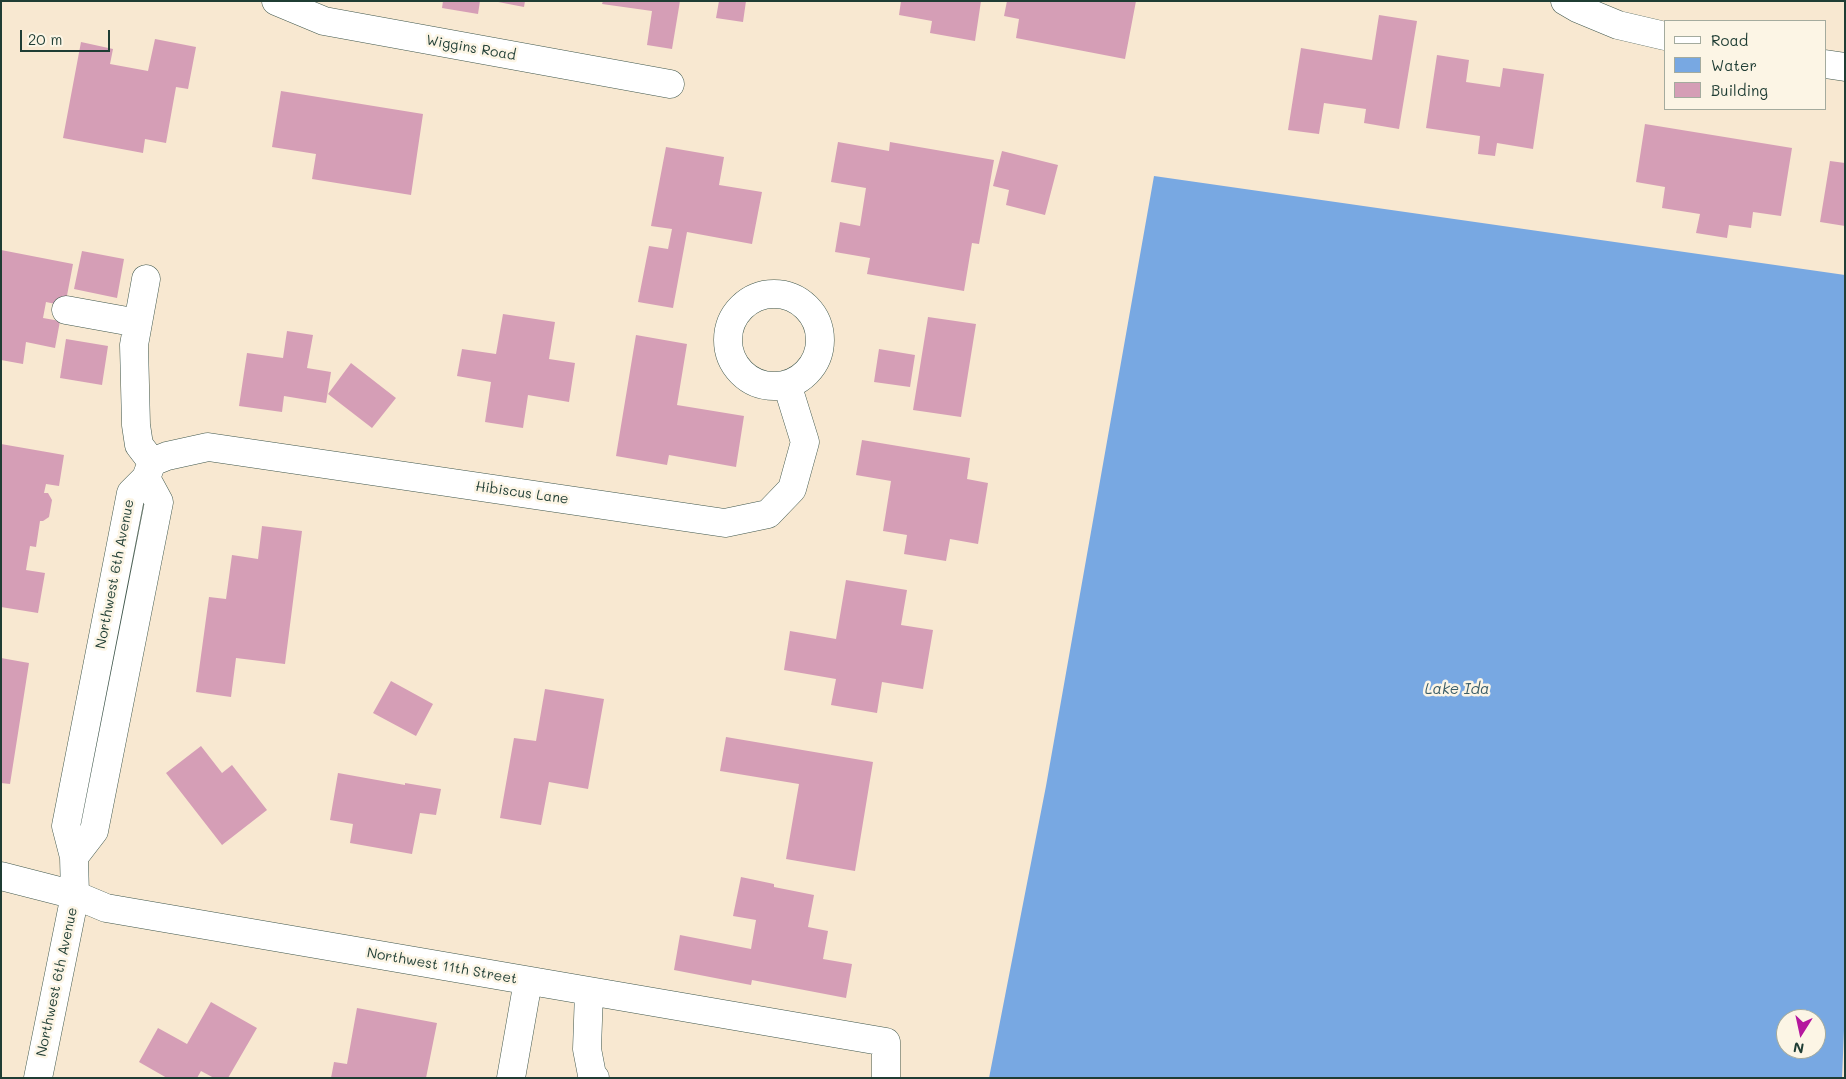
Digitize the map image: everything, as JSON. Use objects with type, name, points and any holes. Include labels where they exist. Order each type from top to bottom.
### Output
[{"type":"street","name":"Wiggins Road","points":[[276,1],[324,21],[670,84]]},
{"type":"street","points":[[1565,1],[1618,25],[1664,36]]},
{"type":"street","points":[[1826,64],[1845,67]]},
{"type":"street","points":[[146,279],[134,345],[136,425],[139,445],[149,470]]},
{"type":"street","points":[[66,310],[138,323]]},
{"type":"street","name":"Hibiscus Lane","points":[[149,470],[168,456],[208,447],[725,523],[768,514],[792,489],[805,442],[787,384]]},
{"type":"street","name":"Northwest 6th Avenue","points":[[38,1078],[75,894],[74,857],[66,826],[131,493],[149,470]]},
{"type":"street","name":"Northwest 11th Street","points":[[1,876],[75,894],[106,908],[886,1042],[886,1078]]},
{"type":"street","points":[[511,1078],[528,982]]},
{"type":"street","points":[[589,992],[587,1049],[592,1075],[595,1078]]},
{"type":"water","name":"Lake Ida","points":[[1154,176],[1845,275],[1845,1007],[1842,1078],[989,1078],[1046,786]]},
{"type":"building","points":[[443,1],[480,1],[478,14],[442,8]]},
{"type":"building","points":[[493,1],[525,1],[524,7]]},
{"type":"building","points":[[603,1],[680,1],[672,49],[647,45],[652,11],[602,4]]},
{"type":"building","points":[[719,1],[746,1],[743,22],[716,18]]},
{"type":"building","points":[[901,1],[981,1],[975,41],[930,33],[932,21],[899,15]]},
{"type":"building","points":[[1007,1],[1136,1],[1125,59],[1016,38],[1019,19],[1004,16]]},
{"type":"building","points":[[1379,15],[1417,21],[1399,129],[1364,123],[1366,109],[1324,103],[1319,134],[1288,130],[1301,48],[1372,60]]},
{"type":"building","points":[[155,39],[196,47],[188,89],[176,87],[166,143],[145,139],[143,153],[63,138],[81,42],[113,49],[110,64],[148,71]]},
{"type":"building","points":[[1437,55],[1469,60],[1466,82],[1500,87],[1503,68],[1544,74],[1533,149],[1497,143],[1495,156],[1478,154],[1480,136],[1426,128]]},
{"type":"building","points":[[281,91],[423,114],[411,195],[312,179],[316,154],[272,147]]},
{"type":"building","points":[[1645,124],[1792,148],[1781,216],[1753,212],[1751,228],[1729,225],[1727,238],[1696,233],[1700,214],[1662,208],[1665,187],[1636,182]]},
{"type":"building","points":[[838,142],[889,151],[890,142],[994,160],[979,244],[972,243],[964,291],[867,274],[870,258],[835,252],[840,222],[860,226],[866,188],[831,182]]},
{"type":"building","points":[[666,147],[724,157],[719,185],[762,192],[752,244],[687,232],[673,308],[638,302],[649,246],[668,249],[672,229],[651,226]]},
{"type":"building","points":[[1002,151],[1058,165],[1045,215],[1006,205],[1009,190],[993,186]]},
{"type":"building","points":[[1830,161],[1845,163],[1845,226],[1820,222]]},
{"type":"building","points":[[1,250],[73,264],[65,306],[46,302],[43,318],[60,321],[55,348],[26,342],[23,364],[1,360]]},
{"type":"building","points":[[82,251],[124,259],[117,298],[74,289]]},
{"type":"building","points":[[503,314],[555,322],[549,359],[575,363],[569,402],[528,395],[523,428],[485,422],[491,382],[457,376],[462,349],[496,354]]},
{"type":"building","points":[[928,317],[976,324],[961,417],[913,410]]},
{"type":"building","points":[[287,331],[313,335],[307,368],[331,372],[326,403],[284,396],[282,412],[239,406],[247,353],[283,358]]},
{"type":"building","points":[[636,335],[687,344],[677,405],[744,416],[736,467],[669,455],[667,465],[616,456]]},
{"type":"building","points":[[66,339],[108,346],[102,385],[60,378]]},
{"type":"building","points":[[879,349],[915,355],[910,387],[874,382]]},
{"type":"building","points":[[351,363],[396,398],[372,428],[328,394]]},
{"type":"building","points":[[862,440],[970,458],[967,479],[988,483],[978,544],[950,539],[946,561],[904,554],[907,535],[883,531],[891,481],[856,475]]},
{"type":"building","points":[[1,444],[64,455],[59,486],[46,484],[44,493],[48,493],[52,500],[49,517],[40,521],[36,547],[30,546],[26,570],[45,573],[38,613],[1,607]]},
{"type":"building","points":[[262,526],[302,531],[285,664],[236,658],[231,697],[196,692],[209,597],[226,599],[232,555],[258,559]]},
{"type":"building","points":[[846,580],[907,590],[901,625],[933,630],[923,689],[882,682],[877,713],[831,705],[836,679],[784,670],[790,631],[836,639]]},
{"type":"building","points":[[1,658],[29,663],[10,784],[1,783]]},
{"type":"building","points":[[391,681],[433,704],[416,736],[373,713]]},
{"type":"building","points":[[545,689],[604,699],[588,789],[549,782],[541,825],[500,818],[514,738],[536,741]]},
{"type":"building","points":[[726,737],[873,762],[855,871],[786,859],[799,784],[720,771]]},
{"type":"building","points":[[201,746],[222,773],[232,765],[267,810],[222,845],[166,773]]},
{"type":"building","points":[[338,773],[405,785],[405,783],[441,789],[436,815],[420,813],[412,854],[350,843],[353,824],[330,820]]},
{"type":"building","points":[[741,877],[774,884],[774,887],[814,895],[808,927],[828,931],[823,959],[852,964],[846,998],[752,980],[751,985],[674,970],[680,935],[751,949],[756,920],[733,916]]},
{"type":"building","points":[[211,1002],[257,1028],[228,1078],[214,1078],[201,1071],[197,1078],[167,1078],[139,1062],[158,1028],[187,1044]]},
{"type":"building","points":[[357,1008],[437,1023],[426,1078],[331,1078],[334,1062],[347,1064]]}]
